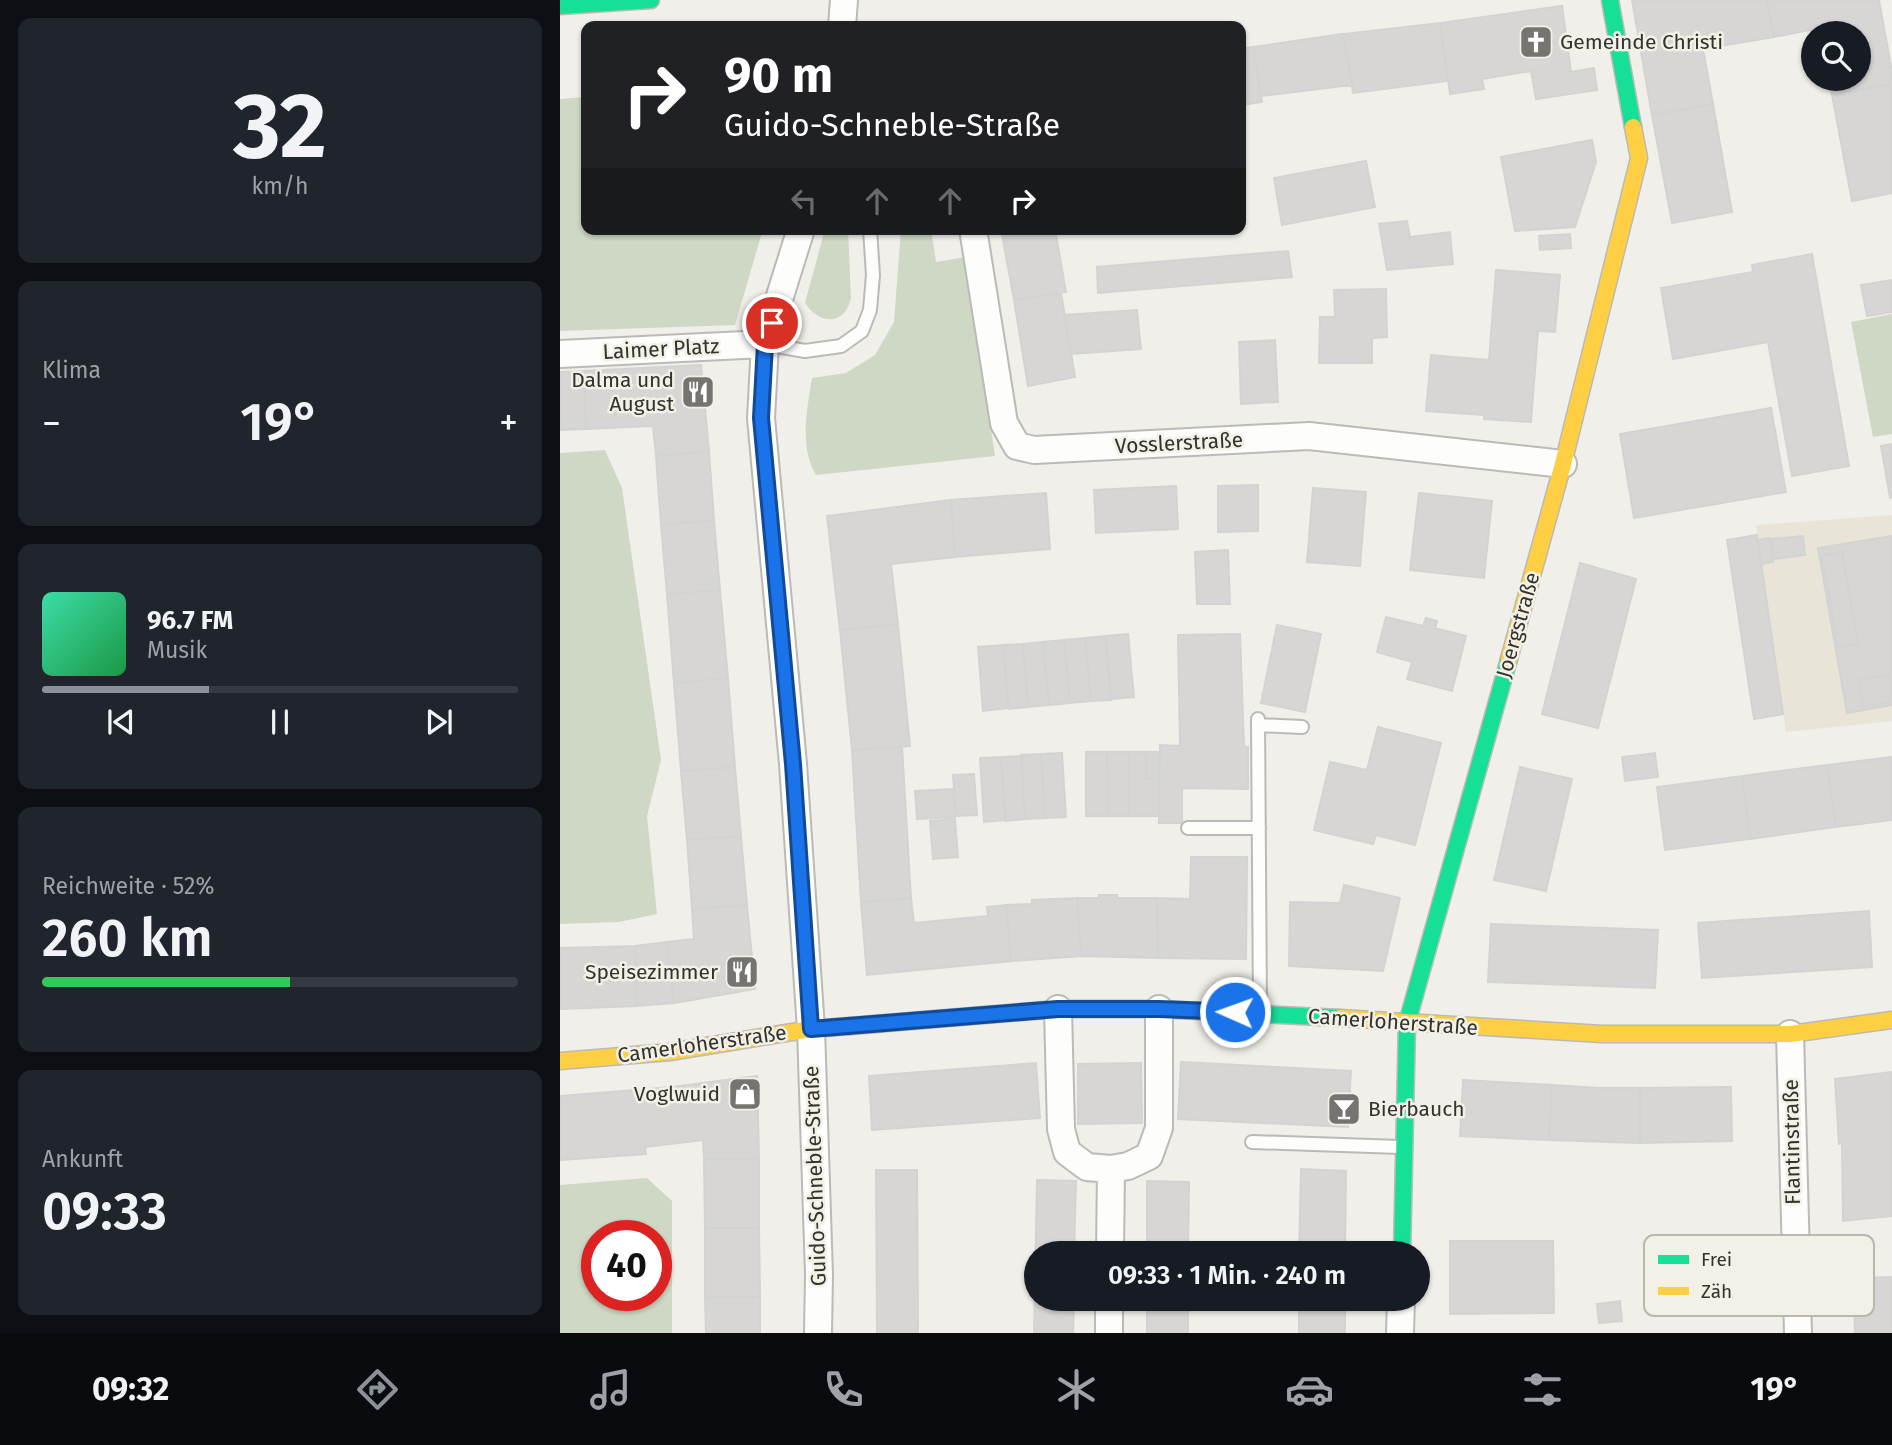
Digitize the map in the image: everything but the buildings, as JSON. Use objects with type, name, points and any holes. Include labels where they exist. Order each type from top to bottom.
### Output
[{"type":"street","points":[[560,6],[651,0]]},
{"type":"street","points":[[842,21],[844,0]]},
{"type":"street","name":"Joergstraße","points":[[1402,1241],[1407,1023],[1563,464],[1639,158],[1610,0]]},
{"type":"street","name":"Guido-Schneble-Straße","points":[[799,235],[765,344],[761,418],[793,764],[811,1029],[819,1275],[818,1333]]},
{"type":"street","name":"Vosslerstraße","points":[[974,235],[1004,423],[1017,446],[1034,450],[1309,436],[1563,464]]},
{"type":"street","name":"Laimer Platz","points":[[560,354],[765,344]]},
{"type":"street","points":[[1058,1009],[1061,1129],[1067,1152],[1087,1167],[1111,1169],[1128,1166],[1149,1156],[1159,1128],[1159,1009]]},
{"type":"street","name":"Camerloherstraße","points":[[560,1061],[670,1052],[811,1029],[1058,1009],[1260,1013],[1602,1034],[1790,1034],[1892,1020]]},
{"type":"street","name":"Flantinstraße","points":[[1790,1034],[1795,1235]]},
{"type":"street","points":[[1110,1241],[1111,1169]]},
{"type":"street","points":[[1109,1333],[1110,1311]]},
{"type":"street","points":[[1400,1333],[1401,1311]]},
{"type":"lane","name":"Laimer Platz","points":[[765,344],[805,351],[841,346],[862,331],[870,310],[873,275],[870,235]]},
{"type":"lane","points":[[1260,1013],[1258,722],[1302,727]]},
{"type":"lane","points":[[1188,828],[1259,828]]},
{"type":"lane","points":[[1252,1142],[1404,1147]]},
{"type":"shaded area","points":[[1892,515],[1892,721],[1786,732],[1756,525]]},
{"type":"green space","points":[[581,97],[581,235],[761,235],[735,325],[560,331],[560,99]]},
{"type":"green space","points":[[823,235],[848,235],[851,298],[848,307],[838,318],[831,319],[817,315],[805,303]]},
{"type":"green space","points":[[901,235],[932,235],[936,262],[966,257],[995,456],[816,475],[807,452],[806,440],[812,378],[846,373],[875,355],[894,322]]},
{"type":"green space","points":[[1892,314],[1892,434],[1873,437],[1851,322]]},
{"type":"green space","points":[[605,450],[622,488],[661,760],[647,816],[657,914],[619,922],[560,924],[560,453]]},
{"type":"green space","points":[[647,1178],[672,1201],[672,1220],[581,1220],[581,1311],[672,1311],[672,1333],[560,1333],[560,1185]]},
{"type":"traffic: fast","points":[[560,6],[651,0]]},
{"type":"traffic: fast","points":[[1610,0],[1633,127]]},
{"type":"traffic: fast","points":[[1402,1241],[1407,1023],[1509,659]]},
{"type":"traffic: fast","points":[[850,1026],[1058,1009],[1159,1009],[1340,1018]]},
{"type":"traffic: slow","points":[[1509,659],[1563,464],[1639,158],[1633,127]]},
{"type":"traffic: slow","points":[[1340,1018],[1602,1034],[1790,1034],[1892,1020]]},
{"type":"traffic: slow","points":[[560,1061],[670,1052],[811,1029],[850,1026]]},
{"type":"place","name":"Gemeinde Christi","points":[[1536,42]]},
{"type":"place","name":"Dalma und August","points":[[698,392]]},
{"type":"place","name":"Speisezimmer","points":[[742,972]]},
{"type":"place","name":"Voglwuid","points":[[745,1094]]},
{"type":"place","name":"Bierbauch","points":[[1344,1109]]},
{"type":"route","points":[[772,323],[765,344],[761,418],[793,764],[811,1029],[1058,1009],[1235,1012]]}]
